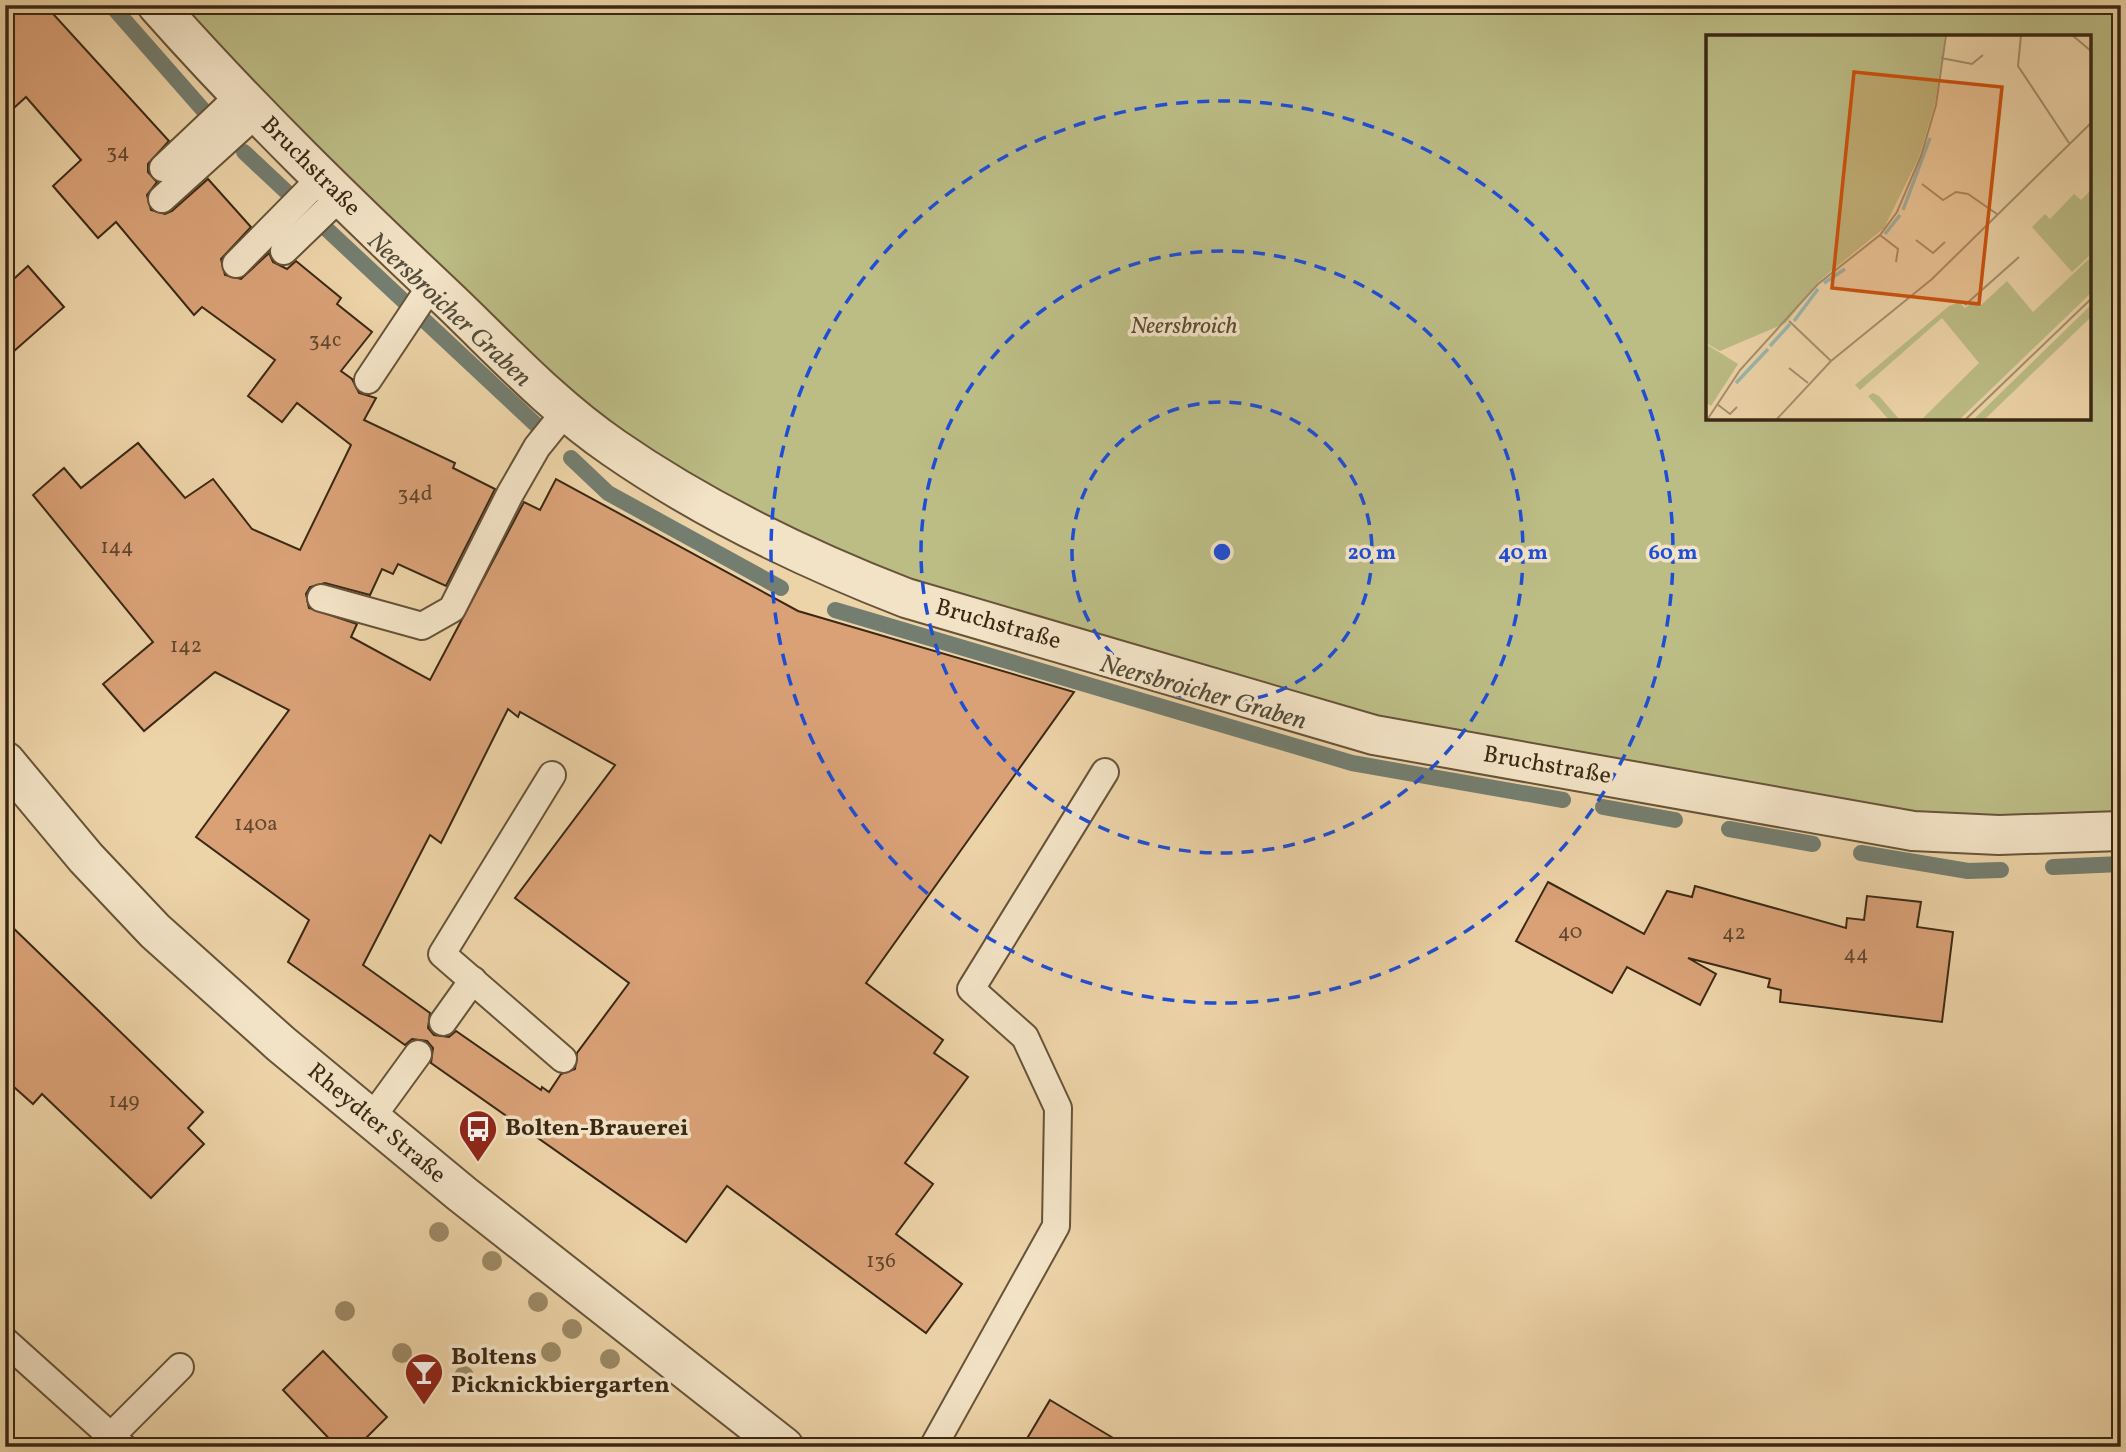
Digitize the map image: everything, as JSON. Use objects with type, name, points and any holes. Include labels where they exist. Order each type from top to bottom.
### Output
[{"type":"street","name":"Bruchstraße","points":[[157,5],[236,120],[314,205],[418,303],[561,418],[622,453],[709,509],[804,557],[905,598],[1348,729],[1913,831],[1990,835],[2121,831]]},
{"type":"street","name":"Rheydter Straße","points":[[5,761],[86,858],[155,931],[370,1120],[784,1447]]},
{"type":"lane","points":[[163,168],[203,128],[236,120]]},
{"type":"lane","points":[[162,199],[236,120]]},
{"type":"lane","points":[[284,251],[314,205]]},
{"type":"lane","points":[[236,264],[314,205]]},
{"type":"lane","points":[[368,380],[418,303]]},
{"type":"lane","points":[[321,598],[422,626],[452,609],[510,494],[537,447],[561,418]]},
{"type":"lane","points":[[933,1447],[1056,1226],[1058,1108],[1025,1037],[971,989],[1105,772]]},
{"type":"lane","points":[[552,775],[442,954],[564,1059]]},
{"type":"lane","points":[[443,1022],[473,980]]},
{"type":"lane","points":[[370,1120],[418,1054]]},
{"type":"lane","points":[[5,1341],[117,1441],[180,1367]]},
{"type":"green space","name":"Neersbroich","points":[[178,5],[2121,5],[2121,814],[1906,817],[1363,718],[824,552],[635,452],[318,160]]},
{"type":"building","points":[[5,5],[45,5],[169,141],[148,164],[148,172],[157,182],[147,195],[151,210],[165,214],[172,211],[208,179],[251,227],[221,259],[225,275],[241,279],[269,253],[273,262],[287,269],[296,261],[341,298],[337,304],[372,332],[341,371],[352,379],[359,393],[376,398],[364,420],[455,463],[453,468],[495,489],[446,586],[398,564],[393,574],[382,569],[370,595],[325,583],[310,587],[306,594],[309,608],[357,624],[351,637],[430,680],[524,502],[540,510],[556,479],[798,611],[1074,692],[866,983],[943,1040],[934,1053],[968,1077],[905,1163],[933,1184],[896,1234],[962,1284],[926,1333],[727,1186],[686,1242],[431,1063],[433,1048],[427,1041],[412,1039],[405,1045],[288,962],[309,920],[196,837],[289,710],[215,672],[144,731],[103,684],[153,642],[33,495],[64,468],[81,488],[138,443],[185,498],[213,479],[252,529],[300,550],[351,445],[297,403],[282,422],[248,396],[275,360],[202,307],[194,315],[116,222],[98,238],[53,186],[81,160],[26,97],[5,116]],"holes":[[[508,709],[518,717],[520,712],[615,765],[515,898],[629,983],[577,1053],[575,1069],[561,1074],[549,1092],[542,1087],[541,1090],[456,1031],[449,1037],[434,1035],[428,1028],[430,1013],[363,965],[430,835],[441,843]]]},
{"type":"building","points":[[28,266],[64,307],[5,359],[5,287]]},
{"type":"building","points":[[1548,882],[1644,934],[1667,891],[1692,897],[1695,886],[1846,928],[1847,918],[1864,920],[1867,896],[1921,902],[1917,927],[1953,932],[1942,1022],[1780,1002],[1781,990],[1768,987],[1770,979],[1688,958],[1716,974],[1700,1005],[1627,967],[1612,993],[1516,941]]},
{"type":"building","points":[[5,920],[203,1112],[188,1128],[204,1144],[151,1198],[42,1094],[33,1104],[5,1079]]},
{"type":"building","points":[[323,1351],[387,1417],[357,1447],[337,1447],[283,1390]]},
{"type":"building","points":[[1050,1400],[1128,1447],[1022,1447]]},
{"type":"waterway","name":"Neersbroicher Graben","points":[[111,5],[205,112]]},
{"type":"waterway","name":"Neersbroicher Graben","points":[[244,152],[292,197]]},
{"type":"waterway","name":"Neersbroicher Graben","points":[[317,220],[547,435]]},
{"type":"waterway","name":"Neersbroicher Graben","points":[[571,458],[608,493],[781,588]]},
{"type":"waterway","name":"Neersbroicher Graben","points":[[835,610],[1352,763],[1563,800]]},
{"type":"waterway","name":"Neersbroicher Graben","points":[[1603,807],[1675,820]]},
{"type":"waterway","name":"Neersbroicher Graben","points":[[1729,829],[1813,844]]},
{"type":"waterway","name":"Neersbroicher Graben","points":[[1861,853],[1968,871],[2001,870]]},
{"type":"waterway","name":"Neersbroicher Graben","points":[[2053,867],[2121,864]]},
{"type":"place","name":"Bolten-Brauerei","points":[[478,1163]]},
{"type":"place","name":"Boltens Picknickbiergarten","points":[[424,1406]]}]
